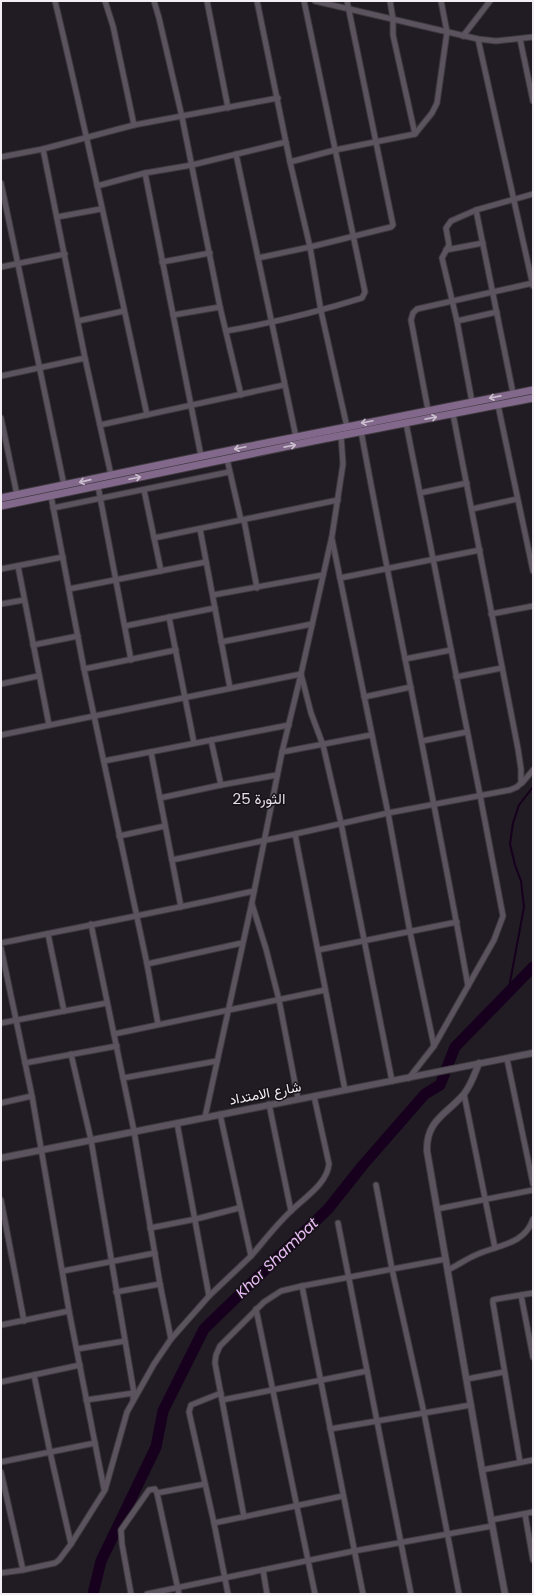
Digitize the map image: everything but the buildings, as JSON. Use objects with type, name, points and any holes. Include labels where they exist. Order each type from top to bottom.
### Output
[{"type":"main road","points":[[1,498],[201,456],[533,390]]},
{"type":"main road","points":[[1,506],[533,398]]},
{"type":"street","points":[[55,1],[87,137],[147,415]]},
{"type":"street","points":[[105,1],[113,26],[134,126]]},
{"type":"street","points":[[154,1],[182,116],[220,307],[241,395]]},
{"type":"street","points":[[207,1],[228,108]]},
{"type":"street","points":[[257,1],[290,162],[310,248],[320,310],[347,427]]},
{"type":"street","points":[[226,331],[271,323],[320,310],[362,298],[365,292],[352,237],[304,1]]},
{"type":"street","points":[[315,1],[478,39],[496,41],[533,37]]},
{"type":"street","points":[[258,258],[310,248],[391,227],[393,225],[347,1]]},
{"type":"street","points":[[390,1],[393,18],[393,35],[415,134]]},
{"type":"street","points":[[290,162],[335,150],[415,134],[432,113],[437,103],[448,32],[441,1]]},
{"type":"street","points":[[464,36],[490,2]]},
{"type":"street","points":[[428,410],[411,320],[413,313],[417,309],[452,300],[533,284],[478,39]]},
{"type":"street","points":[[520,39],[533,101]]},
{"type":"street","points":[[1,157],[43,149],[134,126],[278,98]]},
{"type":"street","points":[[97,186],[145,173],[192,164],[286,142]]},
{"type":"street","points":[[43,149],[85,358],[111,475]]},
{"type":"street","points":[[236,154],[296,437]]},
{"type":"street","points":[[145,173],[201,456]]},
{"type":"street","points":[[1,183],[64,485]]},
{"type":"street","points":[[472,402],[452,300],[442,258],[449,246],[446,228],[451,221],[476,210],[514,198],[533,194]]},
{"type":"street","points":[[57,217],[102,209]]},
{"type":"street","points":[[476,210],[513,393]]},
{"type":"street","points":[[446,250],[483,243]]},
{"type":"street","points":[[162,262],[210,253]]},
{"type":"street","points":[[1,267],[64,254]]},
{"type":"street","points":[[173,315],[220,307]]},
{"type":"street","points":[[78,321],[124,311]]},
{"type":"street","points":[[456,321],[497,312]]},
{"type":"street","points":[[1,376],[85,358]]},
{"type":"street","points":[[100,426],[284,385]]},
{"type":"street","points":[[498,405],[518,499],[530,541],[533,571]]},
{"type":"street","points":[[453,414],[468,483],[491,614],[520,761],[522,783]]},
{"type":"street","points":[[1,418],[17,495]]},
{"type":"street","points":[[406,423],[503,916],[494,940],[434,1046],[410,1077]]},
{"type":"street","points":[[360,432],[386,569],[422,741],[468,986]]},
{"type":"street","points":[[205,1117],[242,942],[252,902],[263,840],[282,752],[332,536],[343,464],[341,436]]},
{"type":"street","points":[[227,459],[257,588]]},
{"type":"street","points":[[53,508],[230,472]]},
{"type":"street","points":[[420,493],[468,483]]},
{"type":"street","points":[[98,486],[131,660]]},
{"type":"street","points":[[144,490],[161,571]]},
{"type":"street","points":[[51,496],[84,669],[147,964],[158,1024]]},
{"type":"street","points":[[472,509],[518,499]]},
{"type":"street","points":[[154,538],[338,500]]},
{"type":"street","points":[[200,529],[230,688]]},
{"type":"street","points":[[332,536],[434,1046]]},
{"type":"street","points":[[340,578],[480,550]]},
{"type":"street","points":[[1,569],[63,557]]},
{"type":"street","points":[[69,589],[206,562]]},
{"type":"street","points":[[18,566],[48,725]]},
{"type":"street","points":[[213,595],[323,575]]},
{"type":"street","points":[[1,604],[24,600]]},
{"type":"street","points":[[491,614],[533,606]]},
{"type":"street","points":[[125,626],[215,608]]},
{"type":"street","points":[[169,617],[194,744]]},
{"type":"street","points":[[222,642],[312,624]]},
{"type":"street","points":[[33,645],[78,636]]},
{"type":"street","points":[[84,669],[176,650]]},
{"type":"street","points":[[405,659],[451,650]]},
{"type":"street","points":[[456,677],[502,668]]},
{"type":"street","points":[[1,735],[301,674]]},
{"type":"street","points":[[301,674],[311,714],[323,744],[341,823],[392,1081]]},
{"type":"street","points":[[1,684],[38,676]]},
{"type":"street","points":[[364,697],[410,687]]},
{"type":"street","points":[[104,761],[289,725]]},
{"type":"street","points":[[422,741],[467,732]]},
{"type":"street","points":[[282,752],[371,735]]},
{"type":"street","points":[[211,740],[221,785]]},
{"type":"street","points":[[150,752],[182,907]]},
{"type":"street","points":[[172,860],[388,813],[510,790],[522,783],[533,770]]},
{"type":"street","points":[[160,798],[277,775]]},
{"type":"street","points":[[119,836],[165,826]]},
{"type":"street","points":[[295,834],[345,1090]]},
{"type":"street","points":[[1,943],[254,891]]},
{"type":"street","points":[[252,902],[279,1000],[298,1099]]},
{"type":"street","points":[[318,950],[457,922]]},
{"type":"street","points":[[91,924],[134,1131],[150,1228],[171,1339]]},
{"type":"street","points":[[48,934],[64,1011]]},
{"type":"street","points":[[147,964],[242,942]]},
{"type":"street","points":[[1,948],[32,1096],[69,1311],[105,1490]]},
{"type":"street","points":[[114,1034],[325,990]]},
{"type":"street","points":[[1,1023],[107,1003]]},
{"type":"street","points":[[25,1063],[117,1046]]},
{"type":"street","name":"شارع الامتداد","points":[[1,1158],[533,1053]]},
{"type":"street","points":[[71,1054],[91,1140],[134,1396]]},
{"type":"street","points":[[507,1058],[533,1184]]},
{"type":"street","points":[[123,1078],[217,1061]]},
{"type":"street","points":[[479,1063],[470,1086],[433,1125],[427,1140],[429,1164],[505,1594]]},
{"type":"street","points":[[464,1094],[495,1248]]},
{"type":"street","points":[[1,1103],[32,1096]]},
{"type":"street","points":[[1,1573],[55,1563],[59,1560],[72,1544],[105,1490],[122,1425],[134,1396],[171,1339],[209,1296],[251,1256],[290,1211],[320,1184],[329,1169],[329,1164],[314,1096]]},
{"type":"street","points":[[269,1104],[290,1211]]},
{"type":"street","points":[[220,1114],[239,1208],[251,1256]]},
{"type":"street","points":[[177,1123],[196,1219],[209,1296]]},
{"type":"street","points":[[376,1185],[392,1269],[424,1413],[459,1594]]},
{"type":"street","points":[[437,1209],[533,1190]]},
{"type":"street","points":[[1,1200],[24,1321]]},
{"type":"street","points":[[150,1228],[196,1219],[239,1208]]},
{"type":"street","points":[[448,1270],[477,1254],[514,1242],[521,1238],[531,1226],[533,1219]]},
{"type":"street","points":[[338,1223],[411,1594]]},
{"type":"street","points":[[63,1271],[155,1253]]},
{"type":"street","points":[[244,1517],[215,1363],[216,1355],[220,1346],[256,1309],[281,1291],[446,1259]]},
{"type":"street","points":[[116,1292],[160,1284]]},
{"type":"street","points":[[302,1286],[363,1594]]},
{"type":"street","points":[[520,1462],[493,1300],[533,1293]]},
{"type":"street","points":[[521,1295],[531,1335],[533,1357]]},
{"type":"street","points":[[256,1309],[274,1389],[314,1594]]},
{"type":"street","points":[[1,1325],[69,1311]]},
{"type":"street","points":[[77,1349],[125,1341]]},
{"type":"street","points":[[1,1382],[80,1365]]},
{"type":"street","points":[[222,1400],[367,1371]]},
{"type":"street","points":[[467,1379],[504,1372]]},
{"type":"street","points":[[34,1375],[50,1452],[72,1544]]},
{"type":"street","points":[[221,1393],[192,1405],[189,1412],[228,1594]]},
{"type":"street","points":[[86,1400],[134,1396]]},
{"type":"street","points":[[330,1429],[471,1405]]},
{"type":"street","points":[[1,1462],[96,1443]]},
{"type":"street","points":[[482,1470],[533,1460]]},
{"type":"street","points":[[1,1472],[23,1570]]},
{"type":"street","points":[[157,1493],[205,1484]]},
{"type":"street","points":[[131,1594],[121,1530],[149,1490],[154,1488],[157,1493],[179,1594]]},
{"type":"street","points":[[214,1523],[343,1496]]},
{"type":"street","points":[[147,1594],[354,1551],[447,1534],[533,1512]]},
{"type":"street","points":[[525,1514],[533,1560]]},
{"type":"street","points":[[263,1570],[267,1594]]},
{"type":"waterway","points":[[508,993],[524,907],[521,881],[510,844],[513,823],[519,805],[533,787]]},
{"type":"waterway","name":"Khor Shambat","points":[[93,1594],[101,1561],[156,1447],[163,1411],[204,1329],[328,1209],[363,1165],[425,1094],[440,1085],[455,1047],[533,967]]},
{"type":"district","name":"الثورة 25","points":[[259,799]]}]
